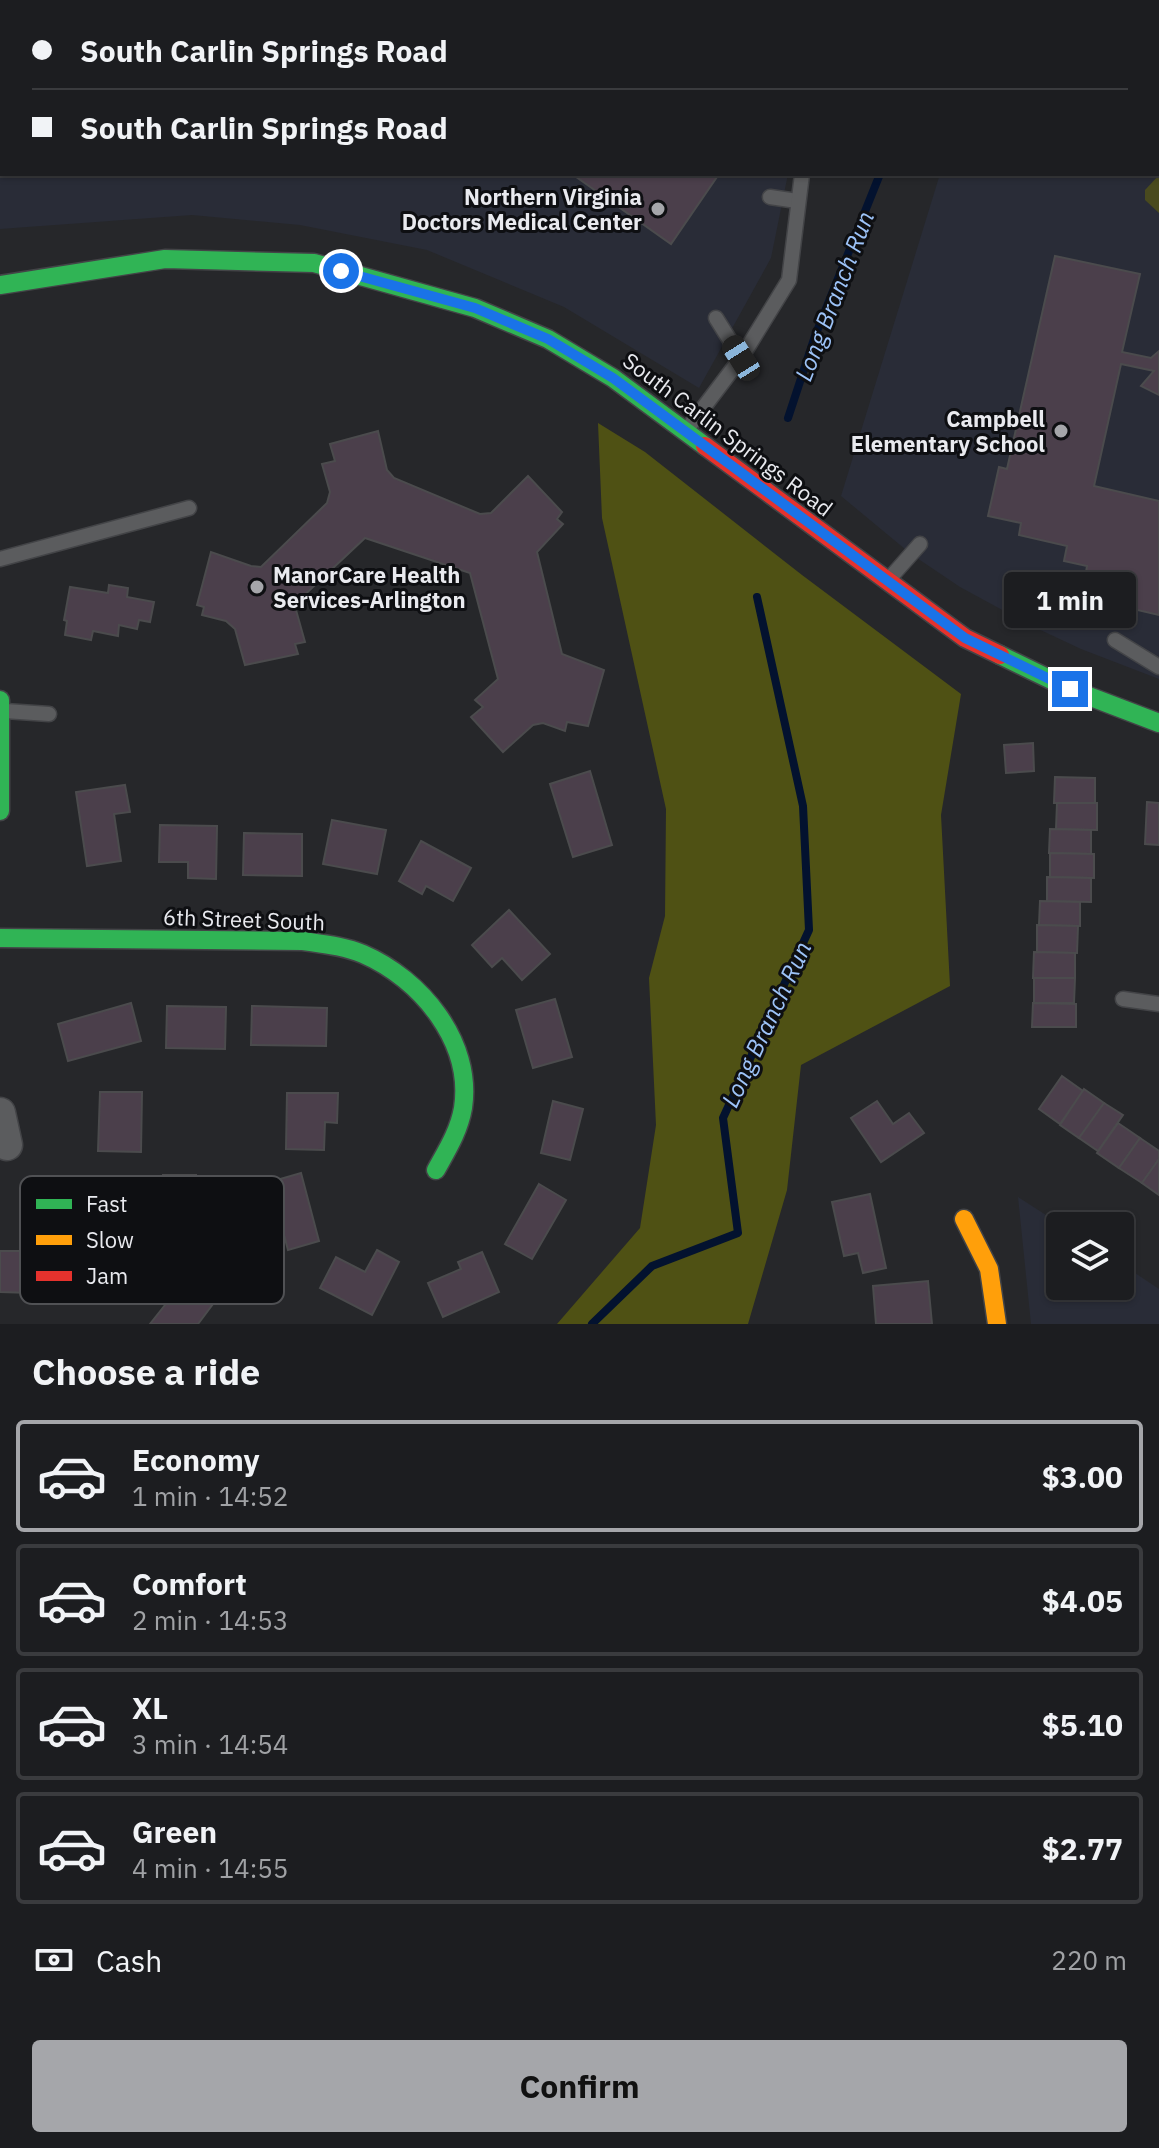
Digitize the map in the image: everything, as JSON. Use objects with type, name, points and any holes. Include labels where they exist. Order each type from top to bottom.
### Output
[{"type":"main road","name":"South Carlin Springs Road","points":[[0,285],[165,259],[314,263],[475,308],[548,339],[613,378],[965,638],[1070,689],[1159,723]]},
{"type":"main road","points":[[0,700],[0,811]]},
{"type":"main road","name":"6th Street South","points":[[0,938],[303,941],[338,946],[368,956],[398,975],[425,999],[445,1024],[458,1049],[465,1077],[464,1105],[459,1130],[436,1170]]},
{"type":"main road","points":[[964,1219],[987,1256],[995,1285],[997,1324]]},
{"type":"street","points":[[0,1113],[7,1145]]},
{"type":"lane","points":[[685,431],[741,358],[789,280],[802,176]]},
{"type":"lane","points":[[770,197],[797,201]]},
{"type":"lane","points":[[716,318],[741,358]]},
{"type":"lane","points":[[0,559],[189,508]]},
{"type":"lane","points":[[887,581],[920,544]]},
{"type":"lane","points":[[1115,640],[1159,667]]},
{"type":"lane","points":[[1,721],[49,714]]},
{"type":"lane","points":[[1123,999],[1159,1004]]},
{"type":"shaded area","points":[[0,176],[788,176],[771,258],[699,388],[564,307],[427,250],[300,225],[192,215],[0,229]]},
{"type":"shaded area","points":[[939,176],[1159,176],[1159,679],[1081,649],[960,587],[911,554],[841,496]]},
{"type":"shaded area","points":[[1159,176],[1159,213],[1145,200],[1145,190]]},
{"type":"shaded area","points":[[598,423],[645,452],[961,694],[941,815],[950,986],[801,1065],[787,1190],[748,1324],[557,1324],[640,1228],[656,1125],[649,978],[665,916],[666,809],[602,518]]},
{"type":"shaded area","points":[[1018,1197],[1046,1215],[1046,1300],[1134,1300],[1134,1272],[1159,1289],[1159,1324],[1031,1324]]},
{"type":"building","name":"Northern Virginia Doctors Medical Center","points":[[575,176],[718,176],[671,244]]},
{"type":"building","name":"Campbell Elementary School","points":[[1055,256],[1140,274],[1122,352],[1151,358],[1159,351],[1159,395],[1141,386],[1154,371],[1121,364],[1094,486],[1159,501],[1159,615],[1129,608],[1134,582],[1086,572],[1087,566],[1064,561],[1067,546],[1019,535],[1021,523],[988,516],[999,467],[1007,469]]},
{"type":"building","name":"ManorCare Health Services-Arlington","points":[[378,431],[387,470],[394,478],[480,514],[491,513],[528,476],[562,512],[557,519],[563,524],[537,552],[562,654],[604,670],[588,726],[567,722],[565,731],[543,723],[533,725],[503,752],[471,717],[483,707],[475,700],[498,679],[470,573],[365,538],[297,602],[296,610],[305,642],[295,644],[298,654],[245,665],[235,629],[226,621],[202,615],[204,607],[197,605],[211,552],[261,567],[327,503],[330,492],[322,464],[335,461],[330,444]]},
{"type":"building","points":[[109,585],[128,588],[127,597],[154,602],[150,622],[139,620],[137,629],[119,625],[118,636],[93,631],[91,640],[65,635],[67,621],[64,620],[70,587],[108,593]]},
{"type":"building","points":[[1033,743],[1034,771],[1006,773],[1004,745]]},
{"type":"building","points":[[590,771],[612,845],[573,857],[550,784]]},
{"type":"building","points":[[1055,777],[1095,778],[1095,803],[1054,803]]},
{"type":"building","points":[[125,785],[130,812],[114,814],[121,861],[87,866],[76,792]]},
{"type":"building","points":[[1147,802],[1159,803],[1159,845],[1145,844]]},
{"type":"building","points":[[1057,803],[1097,803],[1097,830],[1056,829]]},
{"type":"building","points":[[332,820],[386,830],[377,874],[323,864]]},
{"type":"building","points":[[160,825],[217,826],[216,879],[188,878],[188,862],[159,862]]},
{"type":"building","points":[[1050,829],[1091,830],[1091,854],[1049,853]]},
{"type":"building","points":[[244,833],[302,834],[302,876],[243,875]]},
{"type":"building","points":[[421,841],[471,868],[453,901],[426,886],[422,894],[399,881]]},
{"type":"building","points":[[1050,853],[1094,854],[1094,878],[1050,877]]},
{"type":"building","points":[[1047,877],[1091,878],[1091,902],[1047,901]]},
{"type":"building","points":[[1040,901],[1080,902],[1080,926],[1039,925]]},
{"type":"building","points":[[509,910],[550,954],[522,980],[502,958],[492,967],[472,945]]},
{"type":"building","points":[[1037,925],[1078,926],[1077,953],[1037,952]]},
{"type":"building","points":[[1034,952],[1075,953],[1075,978],[1033,978]]},
{"type":"building","points":[[1034,978],[1075,978],[1074,1003],[1034,1003]]},
{"type":"building","points":[[555,999],[572,1057],[533,1068],[516,1010]]},
{"type":"building","points":[[131,1003],[141,1041],[68,1061],[58,1024]]},
{"type":"building","points":[[1033,1003],[1076,1004],[1076,1027],[1032,1027]]},
{"type":"building","points":[[167,1006],[226,1007],[225,1049],[166,1048]]},
{"type":"building","points":[[252,1006],[327,1008],[326,1046],[251,1045]]},
{"type":"building","points":[[1062,1076],[1083,1091],[1060,1124],[1039,1109]]},
{"type":"building","points":[[1084,1089],[1104,1103],[1079,1138],[1060,1125]]},
{"type":"building","points":[[100,1092],[142,1092],[141,1152],[98,1151]]},
{"type":"building","points":[[287,1093],[338,1093],[337,1123],[325,1122],[324,1150],[286,1149]]},
{"type":"building","points":[[553,1101],[583,1109],[570,1160],[541,1153]]},
{"type":"building","points":[[877,1101],[893,1124],[909,1113],[924,1133],[881,1162],[851,1118]]},
{"type":"building","points":[[1104,1103],[1123,1115],[1098,1151],[1079,1138]]},
{"type":"building","points":[[1118,1123],[1140,1138],[1119,1168],[1097,1153]]},
{"type":"building","points":[[1140,1138],[1159,1151],[1159,1159],[1142,1183],[1119,1168]]},
{"type":"building","points":[[1159,1159],[1159,1195],[1142,1183]]},
{"type":"building","points":[[301,1173],[319,1241],[288,1250],[284,1235],[284,1178]]},
{"type":"building","points":[[539,1184],[566,1200],[532,1259],[505,1244]]},
{"type":"building","points":[[870,1194],[886,1268],[863,1273],[858,1253],[844,1256],[832,1202]]},
{"type":"building","points":[[377,1250],[399,1262],[372,1315],[320,1288],[336,1257],[365,1272]]},
{"type":"building","points":[[0,1251],[20,1251],[20,1293],[0,1292]]},
{"type":"building","points":[[482,1252],[499,1292],[443,1317],[428,1283],[461,1269],[458,1262]]},
{"type":"building","points":[[928,1281],[932,1324],[876,1324],[873,1286]]},
{"type":"building","points":[[213,1304],[198,1324],[150,1324],[165,1305]]},
{"type":"waterway","name":"Long Branch Run","points":[[788,418],[815,336],[879,176]]},
{"type":"waterway","name":"Long Branch Run","points":[[592,1324],[652,1266],[738,1233],[723,1118],[809,930],[803,806],[757,597]]},
{"type":"traffic: fast","points":[[0,285],[165,259],[314,263],[475,308],[548,339],[613,378],[705,446]]},
{"type":"traffic: fast","points":[[1000,655],[1070,689],[1159,723]]},
{"type":"traffic: fast","points":[[0,700],[0,811]]},
{"type":"traffic: fast","points":[[0,938],[303,941],[348,949],[384,965],[423,996],[451,1037],[460,1060],[464,1083],[463,1108],[456,1132],[436,1170]]},
{"type":"traffic: slow","points":[[964,1219],[989,1269],[997,1324]]},
{"type":"traffic: jam","points":[[705,446],[965,638],[1000,655]]},
{"type":"place","name":"Northern Virginia Doctors Medical Center","points":[[658,209]]},
{"type":"place","name":"Campbell Elementary School","points":[[1061,431]]},
{"type":"place","name":"ManorCare Health Services-Arlington","points":[[257,587]]},
{"type":"route","points":[[341,271],[475,308],[548,339],[613,378],[965,638],[1070,689]]}]
